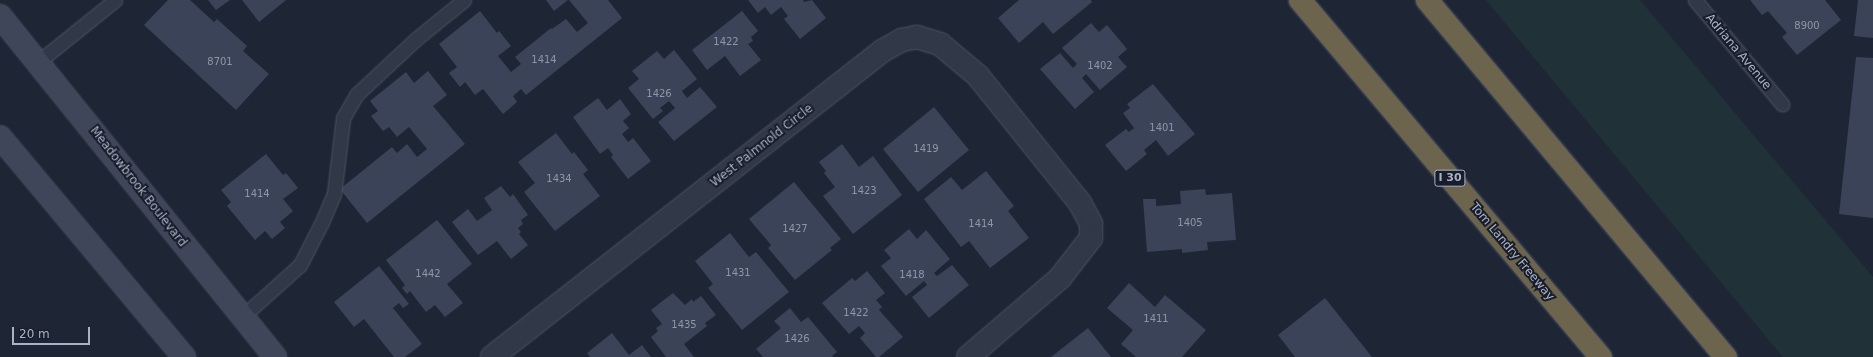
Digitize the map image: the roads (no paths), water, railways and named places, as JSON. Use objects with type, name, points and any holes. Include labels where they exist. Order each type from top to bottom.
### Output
[{"type":"highway","name":"Tom Landry Freeway","points":[[1300,0],[1601,357]]},
{"type":"highway","points":[[1427,0],[1726,357]]},
{"type":"main road","name":"Meadowbrook Boulevard","points":[[0,16],[242,317],[276,357]]},
{"type":"main road","points":[[0,137],[184,357]]},
{"type":"street","name":"West Palmnold Circle","points":[[492,357],[882,51],[902,40],[917,37],[940,44],[978,76],[1080,203],[1091,224],[1091,238],[1060,278],[968,357]]},
{"type":"lane","points":[[38,62],[115,0]]},
{"type":"lane","points":[[242,317],[300,265],[322,222],[334,194],[343,118],[357,94],[416,39],[464,0]]},
{"type":"lane","name":"Adriana Avenue","points":[[1695,0],[1782,104]]}]
